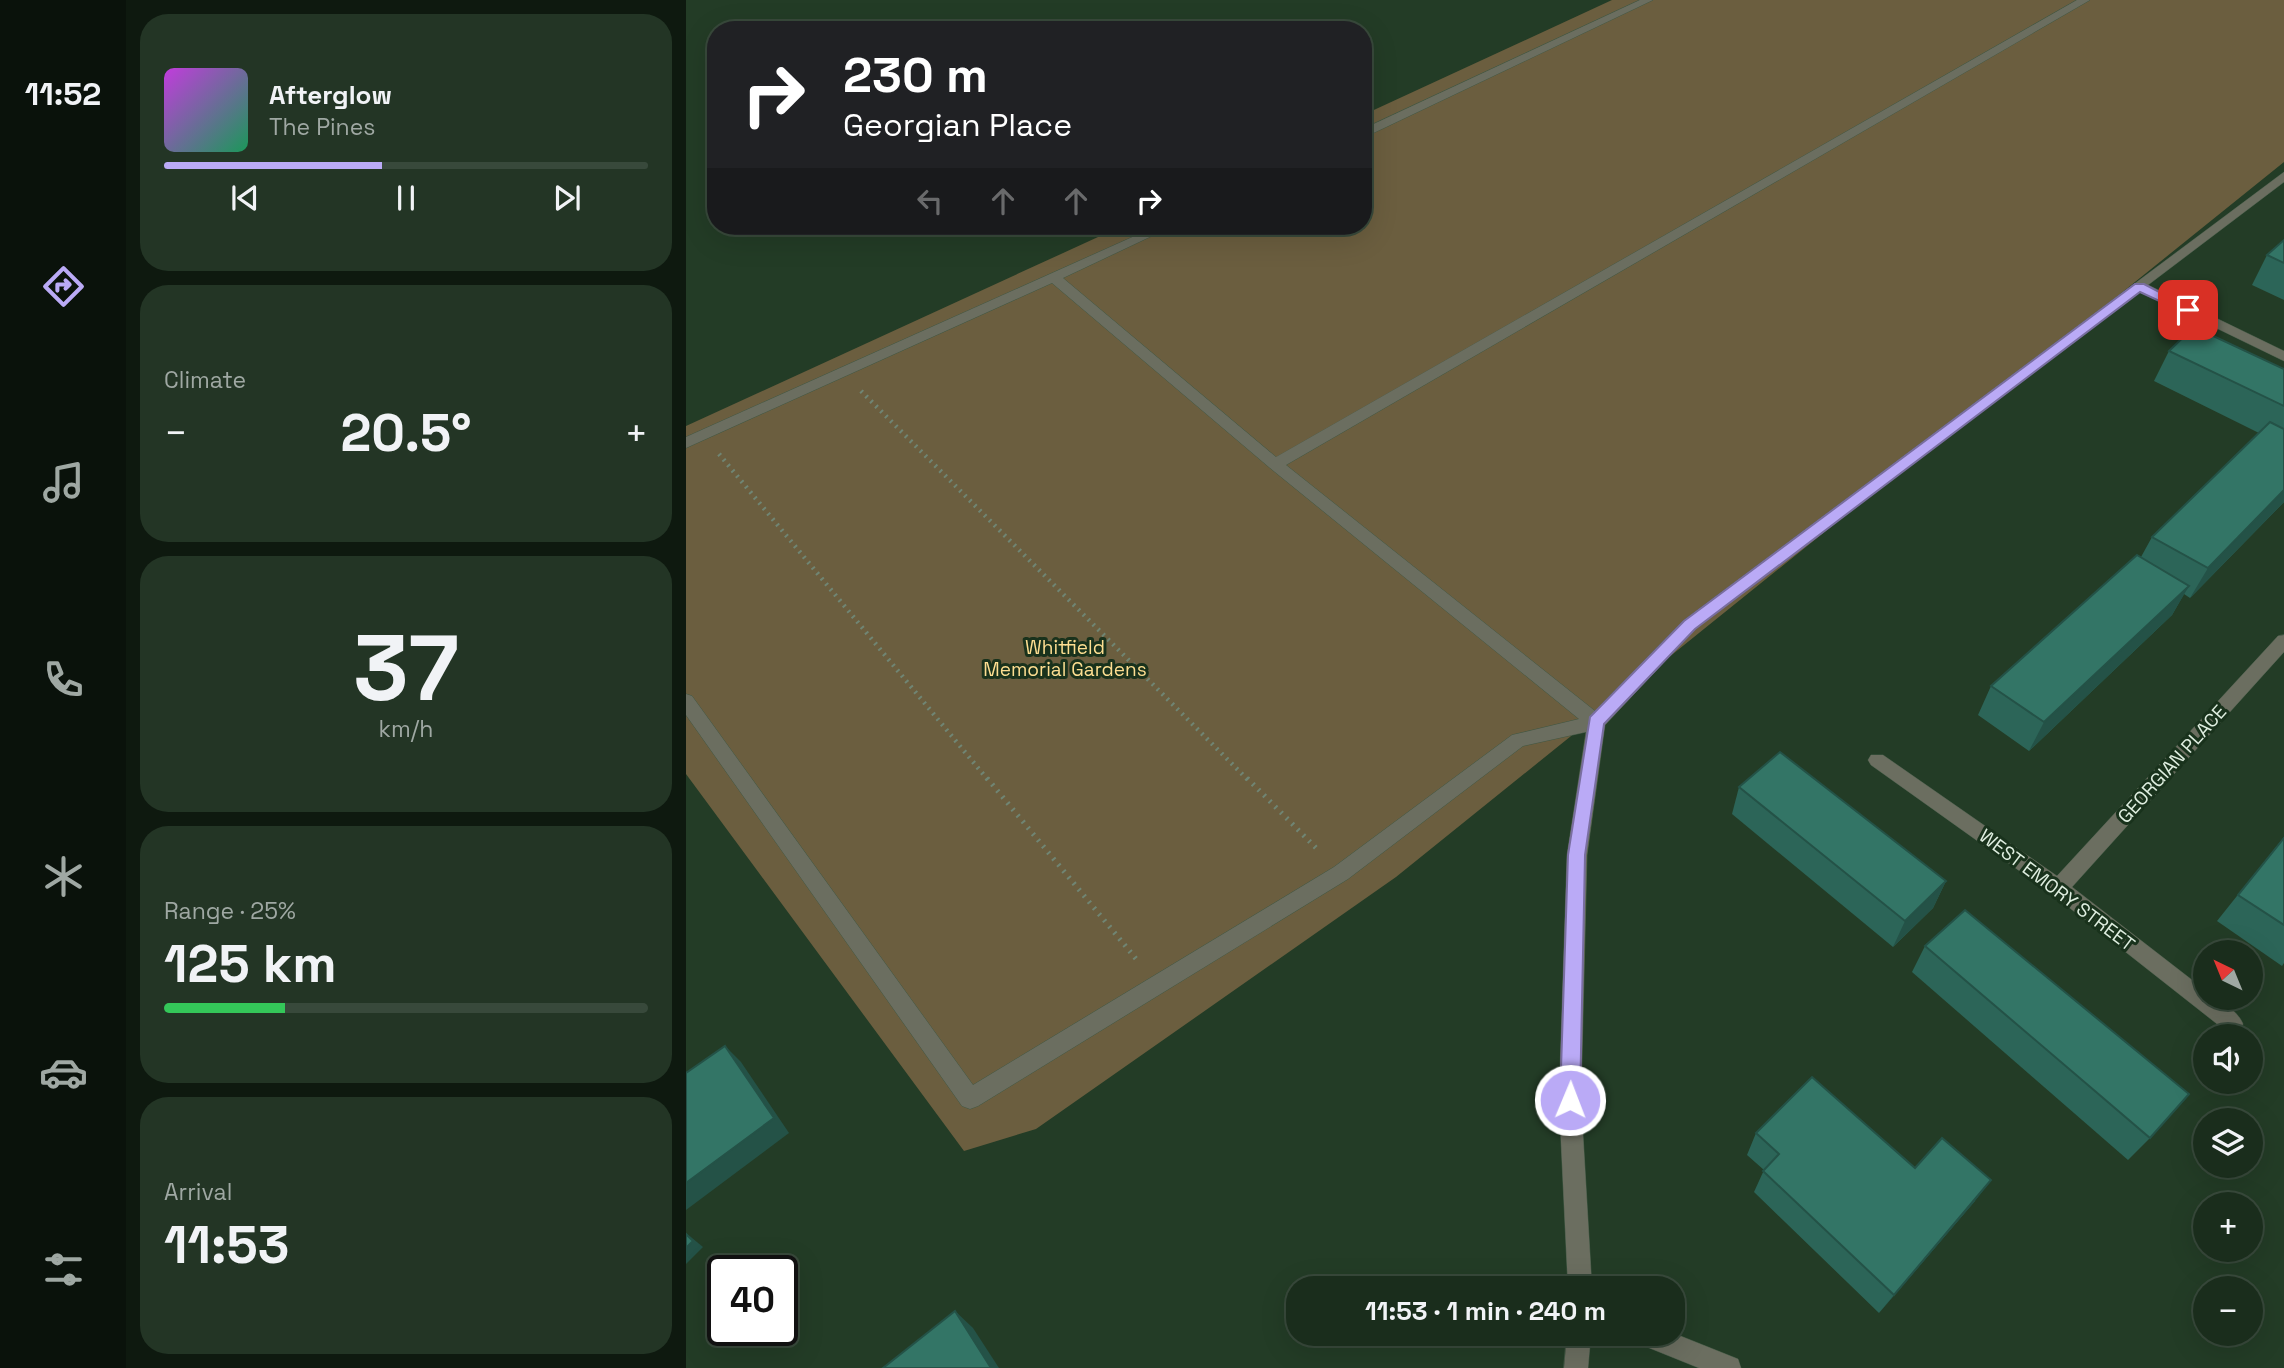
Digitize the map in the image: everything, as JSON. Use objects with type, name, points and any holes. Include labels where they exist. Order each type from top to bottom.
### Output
[{"type":"street","points":[[1372,130],[1648,0]]},
{"type":"street","points":[[1275,464],[2085,0]]},
{"type":"street","points":[[686,701],[970,1099],[1341,873],[1518,740],[1596,722],[1689,625],[2284,176]]},
{"type":"street","points":[[686,443],[1148,235]]},
{"type":"street","points":[[1055,278],[1275,464],[1596,722]]},
{"type":"street","points":[[2140,286],[2284,356]]},
{"type":"street","name":"GEORGIAN PLACE","points":[[2059,888],[2284,641]]},
{"type":"street","points":[[1579,1276],[1570,1100],[1577,855],[1596,722]]},
{"type":"street","name":"WEST EMORY STREET","points":[[1877,760],[2059,888],[2233,1024]]},
{"type":"street","points":[[1576,1368],[1578,1346]]},
{"type":"street","points":[[1675,1346],[1729,1368]]},
{"type":"path","points":[[841,371],[1341,873]]},
{"type":"path","points":[[702,434],[1157,985]]},
{"type":"green space","name":"Whitfield Memorial Gardens","points":[[1612,0],[2284,0],[2284,162],[1396,877],[1036,1129],[964,1151],[686,774],[686,426],[1102,235],[1372,235],[1372,111]]},
{"type":"building","points":[[2284,240],[2284,263],[2267,255]]},
{"type":"building","points":[[2194,327],[2284,369],[2284,406],[2169,351]]},
{"type":"building","points":[[2270,422],[2284,429],[2284,490],[2208,568],[2152,537]]},
{"type":"building","points":[[2137,555],[2189,586],[2044,722],[1991,686]]},
{"type":"building","points":[[1780,752],[1946,881],[1905,921],[1739,787]]},
{"type":"building","points":[[2284,838],[2284,925],[2238,895]]},
{"type":"building","points":[[1965,910],[2189,1094],[2150,1138],[1925,946]]},
{"type":"building","points":[[725,1046],[774,1118],[686,1183],[686,1073]]},
{"type":"building","points":[[1812,1077],[1915,1168],[1942,1138],[1991,1180],[1894,1295],[1763,1171],[1779,1154],[1756,1133]]},
{"type":"building","points":[[686,1234],[693,1241],[686,1248]]},
{"type":"building","points":[[955,1311],[991,1368],[883,1368]]},
{"type":"route","points":[[1570,1100],[1577,855],[1596,722],[1689,625],[2140,286],[2188,310]]}]
